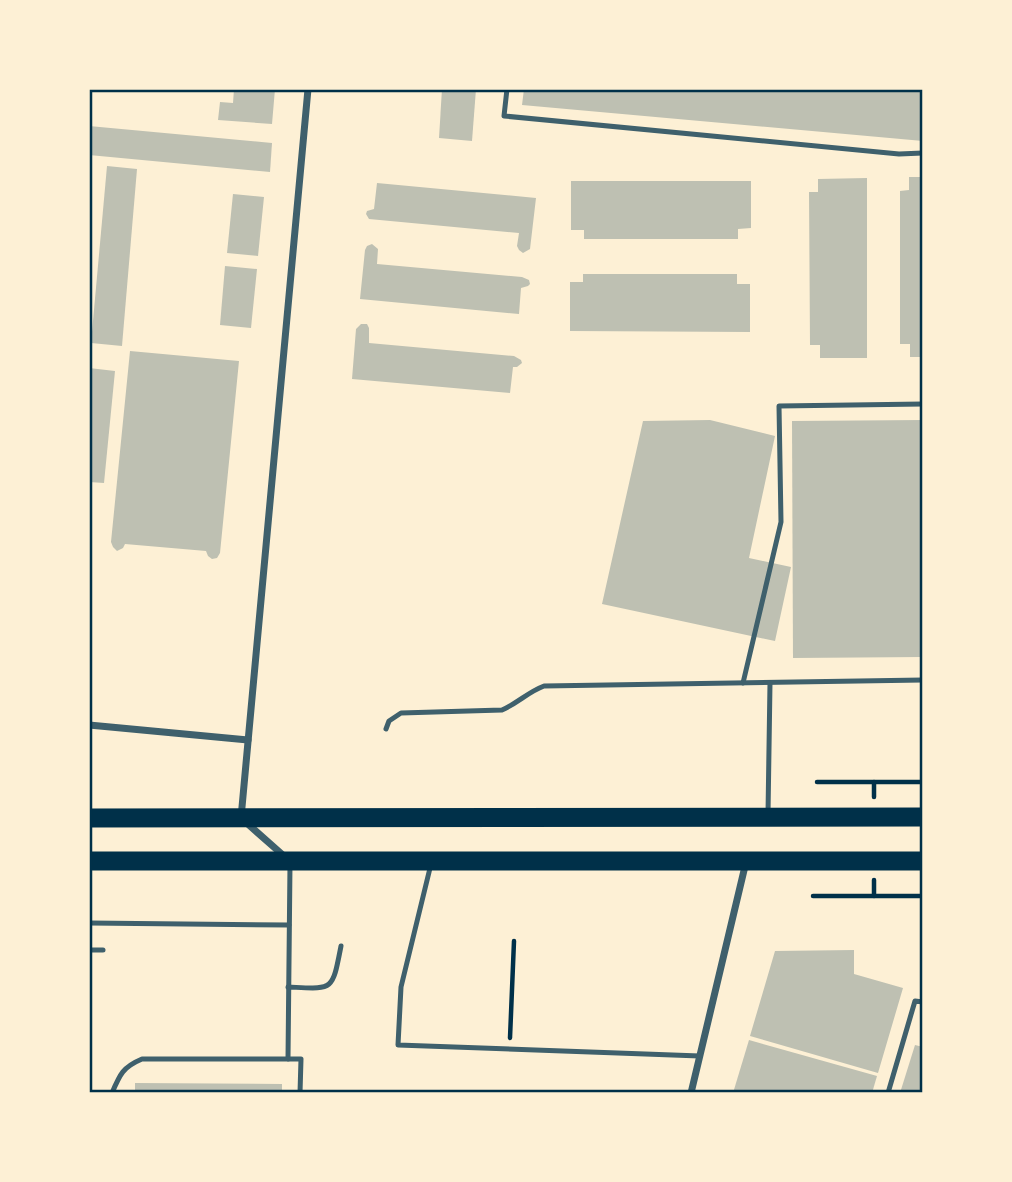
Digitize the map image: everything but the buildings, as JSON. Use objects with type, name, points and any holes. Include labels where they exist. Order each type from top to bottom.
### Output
[{"type":"highway","points":[[89,818],[923,817]]},
{"type":"highway","points":[[89,861],[923,861]]},
{"type":"street","points":[[290,861],[241,818],[308,89]]},
{"type":"street","points":[[89,725],[248,740]]},
{"type":"street","points":[[691,1093],[746,861]]},
{"type":"lane","points":[[507,89],[505,116],[899,153],[923,153]]},
{"type":"lane","points":[[743,683],[780,522],[779,406],[923,404]]},
{"type":"lane","points":[[386,729],[389,721],[401,713],[502,710],[515,705],[531,691],[544,686],[923,680]]},
{"type":"lane","points":[[768,817],[770,682]]},
{"type":"lane","points":[[288,1059],[290,861]]},
{"type":"lane","points":[[432,861],[401,987],[398,1045],[700,1056]]},
{"type":"lane","points":[[89,923],[289,925]]},
{"type":"lane","points":[[288,987],[318,989],[329,985],[335,976],[341,946]]},
{"type":"lane","points":[[89,950],[103,950]]},
{"type":"lane","points":[[888,1093],[915,1001],[923,1002]]},
{"type":"lane","points":[[112,1093],[119,1075],[129,1065],[142,1059],[301,1059],[300,1093]]},
{"type":"path","points":[[817,782],[923,782]]},
{"type":"path","points":[[813,896],[923,896]]},
{"type":"path","points":[[509,1049],[514,941]]}]
